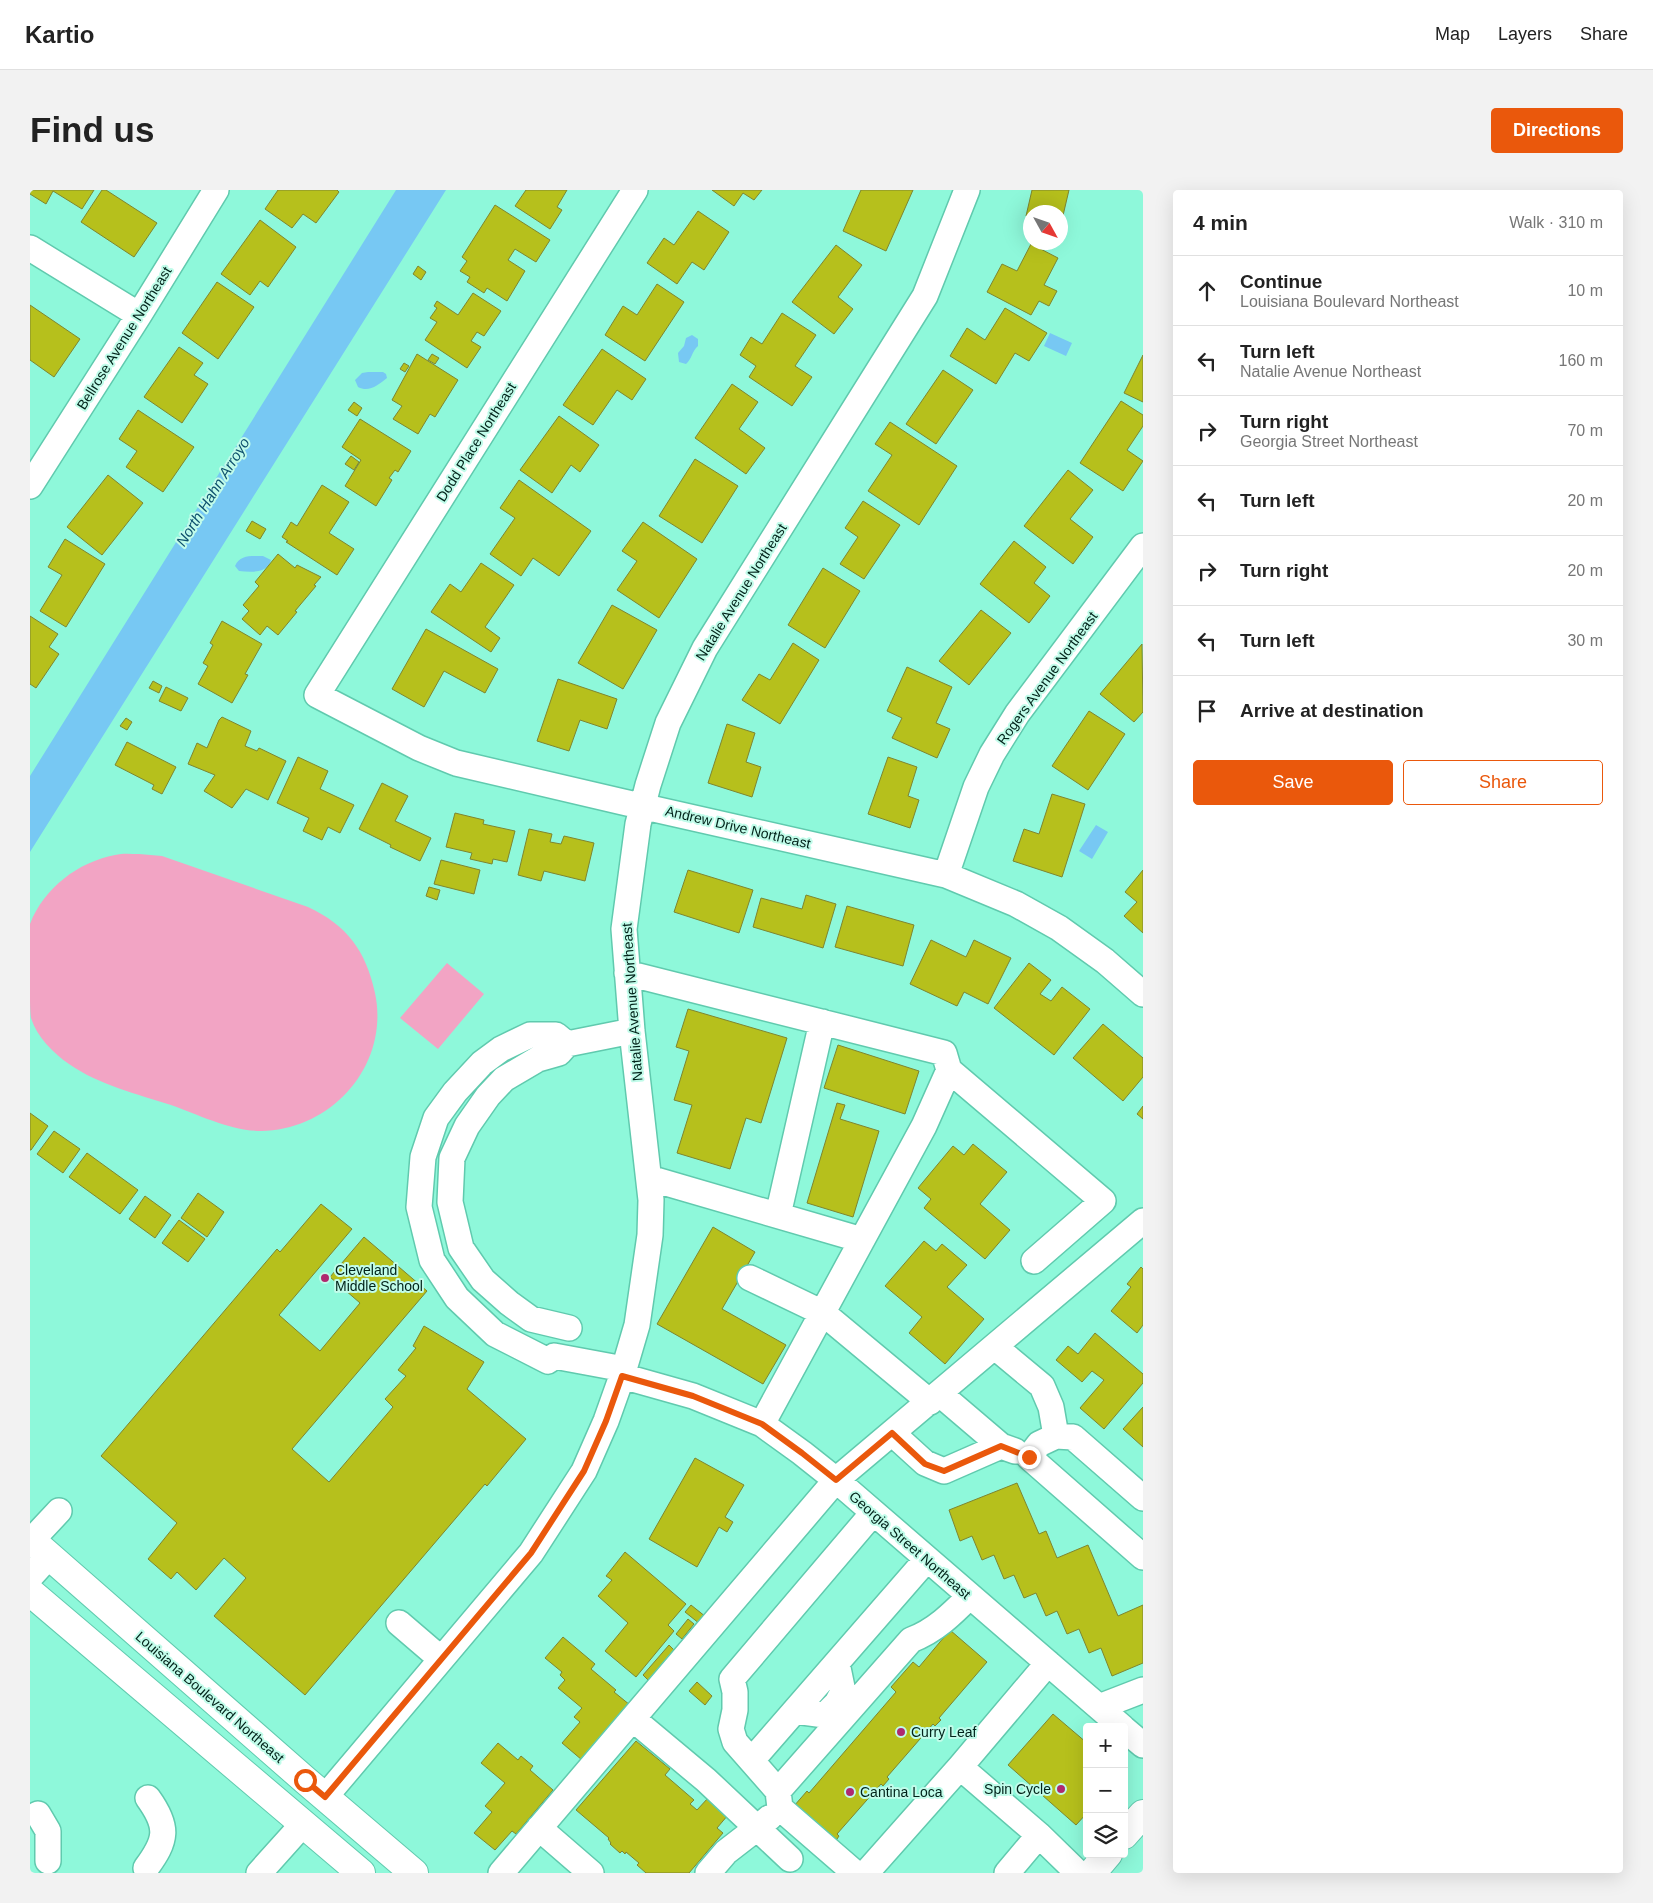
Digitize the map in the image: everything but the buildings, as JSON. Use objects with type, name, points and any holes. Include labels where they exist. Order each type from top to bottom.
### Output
[{"type":"main road","name":"Louisiana Boulevard Northeast","points":[[35,1544],[414,1873]]},
{"type":"main road","points":[[30,1592],[361,1873]]},
{"type":"main road","points":[[1128,1831],[1143,1814]]},
{"type":"main road","points":[[1092,1873],[1105,1858]]},
{"type":"street","name":"Bellrose Avenue Northeast","points":[[30,486],[139,316],[216,190]]},
{"type":"street","name":"Dodd Place Northeast","points":[[317,695],[635,190]]},
{"type":"street","name":"Natalie Avenue Northeast","points":[[325,1797],[531,1553],[584,1471],[606,1421],[622,1377],[637,1326],[650,1235],[651,1200],[632,1031],[624,929],[642,806],[668,723],[705,648],[925,296],[967,190]]},
{"type":"street","points":[[30,248],[139,316]]},
{"type":"street","name":"Rogers Avenue Northeast","points":[[946,875],[976,787],[997,746],[1017,714],[1143,546]]},
{"type":"street","name":"Andrew Drive Northeast","points":[[317,695],[419,748],[456,762],[497,773],[946,875],[1016,904],[1059,928],[1105,961],[1143,994]]},
{"type":"street","points":[[627,973],[944,1053],[950,1070],[1103,1201],[1034,1261]]},
{"type":"street","points":[[778,1215],[822,1022]]},
{"type":"street","points":[[569,1328],[531,1319],[483,1280],[461,1248],[450,1202],[452,1158],[466,1126],[488,1096],[504,1079],[538,1059],[559,1053],[567,1044],[632,1031]]},
{"type":"street","name":"Georgia Street Northeast","points":[[567,1044],[556,1035],[530,1035],[501,1049],[482,1063],[455,1092],[436,1118],[423,1157],[419,1207],[432,1260],[456,1298],[495,1334],[548,1361],[554,1356],[693,1396],[762,1424],[836,1480],[1117,1723]]},
{"type":"street","points":[[762,1424],[924,1126],[950,1070]]},
{"type":"street","points":[[648,1178],[862,1240]]},
{"type":"street","points":[[501,1873],[836,1480],[1143,1221]]},
{"type":"street","points":[[750,1278],[823,1313],[1001,1446],[1029,1457],[1143,1556]]},
{"type":"street","points":[[995,1347],[1042,1386],[1051,1407],[1056,1436]]},
{"type":"street","points":[[892,1433],[925,1464],[944,1471],[1001,1446]]},
{"type":"street","points":[[1029,1457],[1039,1444],[1056,1436],[1073,1437],[1143,1498]]},
{"type":"street","points":[[30,1577],[35,1544],[58,1511]]},
{"type":"street","points":[[873,1512],[732,1679],[735,1692],[735,1710],[731,1729],[735,1742],[752,1760],[779,1799],[871,1870],[1048,1663]]},
{"type":"street","points":[[752,1760],[927,1559]]},
{"type":"street","points":[[708,1873],[726,1852],[757,1828],[911,1640],[921,1637],[943,1623],[970,1596]]},
{"type":"street","points":[[399,1623],[441,1659]]},
{"type":"street","points":[[1099,1707],[1143,1690]]},
{"type":"street","points":[[633,1719],[706,1780],[790,1859]]},
{"type":"street","name":"Georgia Street Northeast","points":[[1128,1732],[1143,1745]]},
{"type":"street","points":[[960,1767],[1039,1835],[1078,1873]]},
{"type":"street","points":[[146,1868],[160,1850],[164,1828],[160,1814],[148,1798]]},
{"type":"street","points":[[38,1814],[48,1830],[48,1860]]},
{"type":"street","points":[[259,1873],[304,1824]]},
{"type":"street","points":[[539,1828],[579,1869]]},
{"type":"street","points":[[1007,1873],[1039,1835]]},
{"type":"shaded area","points":[[121,854],[162,856],[308,907],[334,922],[353,941],[366,964],[375,993],[377,1019],[374,1044],[365,1068],[351,1088],[333,1106],[311,1119],[287,1128],[261,1131],[238,1128],[215,1122],[93,1078],[63,1060],[41,1038],[31,1018],[30,1009],[30,924],[36,911],[53,888],[76,870],[101,858]]},
{"type":"shaded area","points":[[447,963],[484,994],[438,1049],[400,1018]]},
{"type":"water","name":"North Hahn Arroyo","points":[[396,190],[446,190],[30,852],[30,776]]},
{"type":"water","points":[[1050,333],[1072,343],[1066,356],[1044,346]]},
{"type":"water","points":[[692,335],[698,339],[698,346],[686,364],[679,362],[678,353],[684,346],[686,338]]},
{"type":"water","points":[[383,372],[387,378],[370,389],[358,387],[355,380],[362,373]]},
{"type":"water","points":[[251,556],[263,556],[271,560],[269,565],[262,570],[253,572],[239,571],[235,566],[240,559]]},
{"type":"water","points":[[1096,825],[1108,832],[1092,859],[1079,851]]},
{"type":"place","name":"Cleveland Middle School","points":[[325,1278]]},
{"type":"place","name":"Curry Leaf","points":[[901,1732]]},
{"type":"place","name":"Spin Cycle","points":[[1061,1789]]},
{"type":"place","name":"Cantina Loca","points":[[850,1792]]},
{"type":"route","points":[[305,1780],[325,1797],[531,1553],[584,1471],[606,1421],[622,1376],[641,1383],[693,1396],[762,1424],[836,1480],[892,1433],[925,1464],[944,1471],[1001,1446],[1029,1457]]}]
